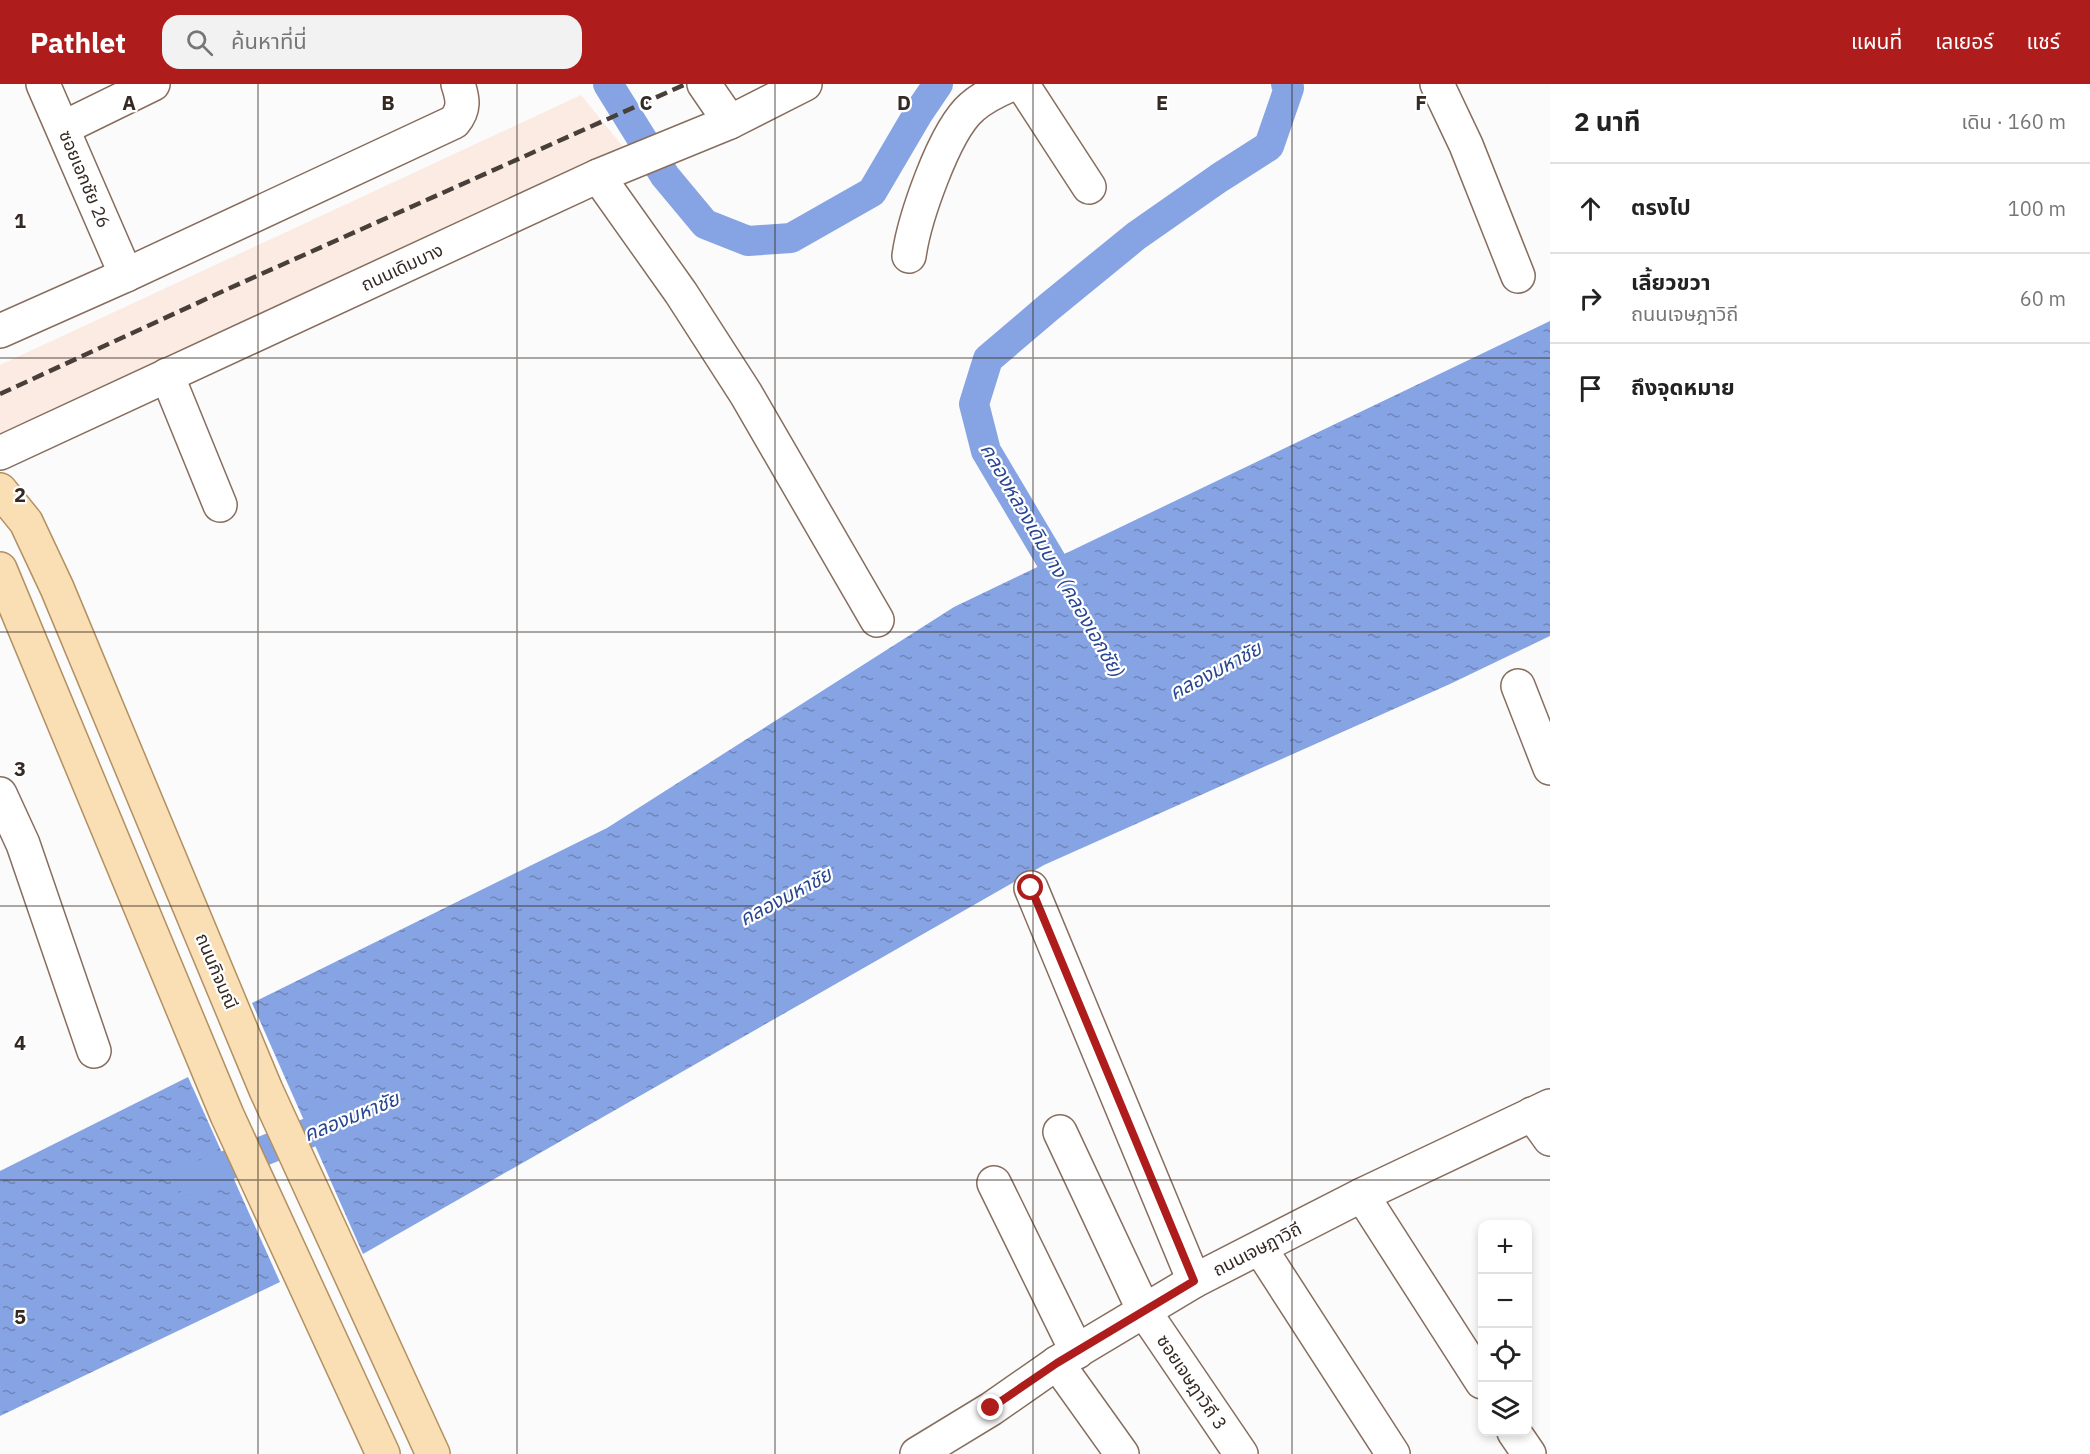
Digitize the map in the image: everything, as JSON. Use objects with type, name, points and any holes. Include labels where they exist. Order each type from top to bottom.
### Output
[{"type":"main road","name":"ถนนกิจมณี","points":[[0,490],[26,522],[57,588],[266,1090],[433,1454]]},
{"type":"main road","points":[[0,569],[227,1115],[383,1454]]},
{"type":"street","name":"ซอยเอกชัย 26","points":[[43,84],[126,275]]},
{"type":"street","points":[[63,128],[153,84]]},
{"type":"street","points":[[0,331],[126,275],[454,122],[463,107],[458,84]]},
{"type":"street","points":[[704,84],[730,122]]},
{"type":"street","name":"ถนนเดิมบาง","points":[[0,453],[599,176],[730,122],[805,84]]},
{"type":"street","points":[[909,256],[918,215],[951,134],[971,108],[998,90],[1012,84]]},
{"type":"street","points":[[1022,84],[1089,187]]},
{"type":"street","points":[[1437,84],[1466,145],[1518,276]]},
{"type":"street","points":[[599,176],[681,293],[746,394],[878,620]]},
{"type":"street","points":[[167,375],[220,505]]},
{"type":"street","points":[[1518,686],[1550,768]]},
{"type":"street","points":[[0,794],[23,844],[94,1051]]},
{"type":"street","points":[[1031,888],[1194,1281]]},
{"type":"street","name":"ถนนเจษฎาวิถี","points":[[932,1450],[1067,1358],[1194,1281],[1362,1195],[1544,1120]]},
{"type":"street","name":"ซอยเจษฎาวิถี 3","points":[[1060,1132],[1144,1311],[1240,1454]]},
{"type":"street","points":[[994,1184],[1067,1358],[1122,1454]]},
{"type":"street","points":[[1362,1195],[1478,1376]]},
{"type":"street","points":[[1260,1248],[1393,1454]]},
{"type":"street","points":[[1518,1436],[1529,1454]]},
{"type":"shaded area","points":[[581,95],[629,154],[0,433],[0,365]]},
{"type":"water","points":[[1550,321],[1550,636],[1450,684],[1044,865],[363,1254],[252,1003],[607,828],[954,607]]},
{"type":"water","points":[[188,1077],[280,1282],[0,1416],[0,1171]]},
{"type":"waterway","name":"คลองหลวงเดิมบาง (คลองเอกชัย)","points":[[608,84],[665,176],[705,224],[748,241],[791,238],[872,192],[938,84]]},
{"type":"waterway","name":"คลองหลวงเดิมบาง (คลองเอกชัย)","points":[[1071,594],[986,451],[974,404],[988,359],[1136,236],[1269,146],[1289,88],[1286,84]]},
{"type":"waterway","name":"คลองมหาชัย","points":[[190,1180],[346,1118]]},
{"type":"railway","points":[[0,394],[230,288],[686,84]]},
{"type":"route","points":[[991,1408],[1057,1363],[1194,1281],[1031,888]]}]
